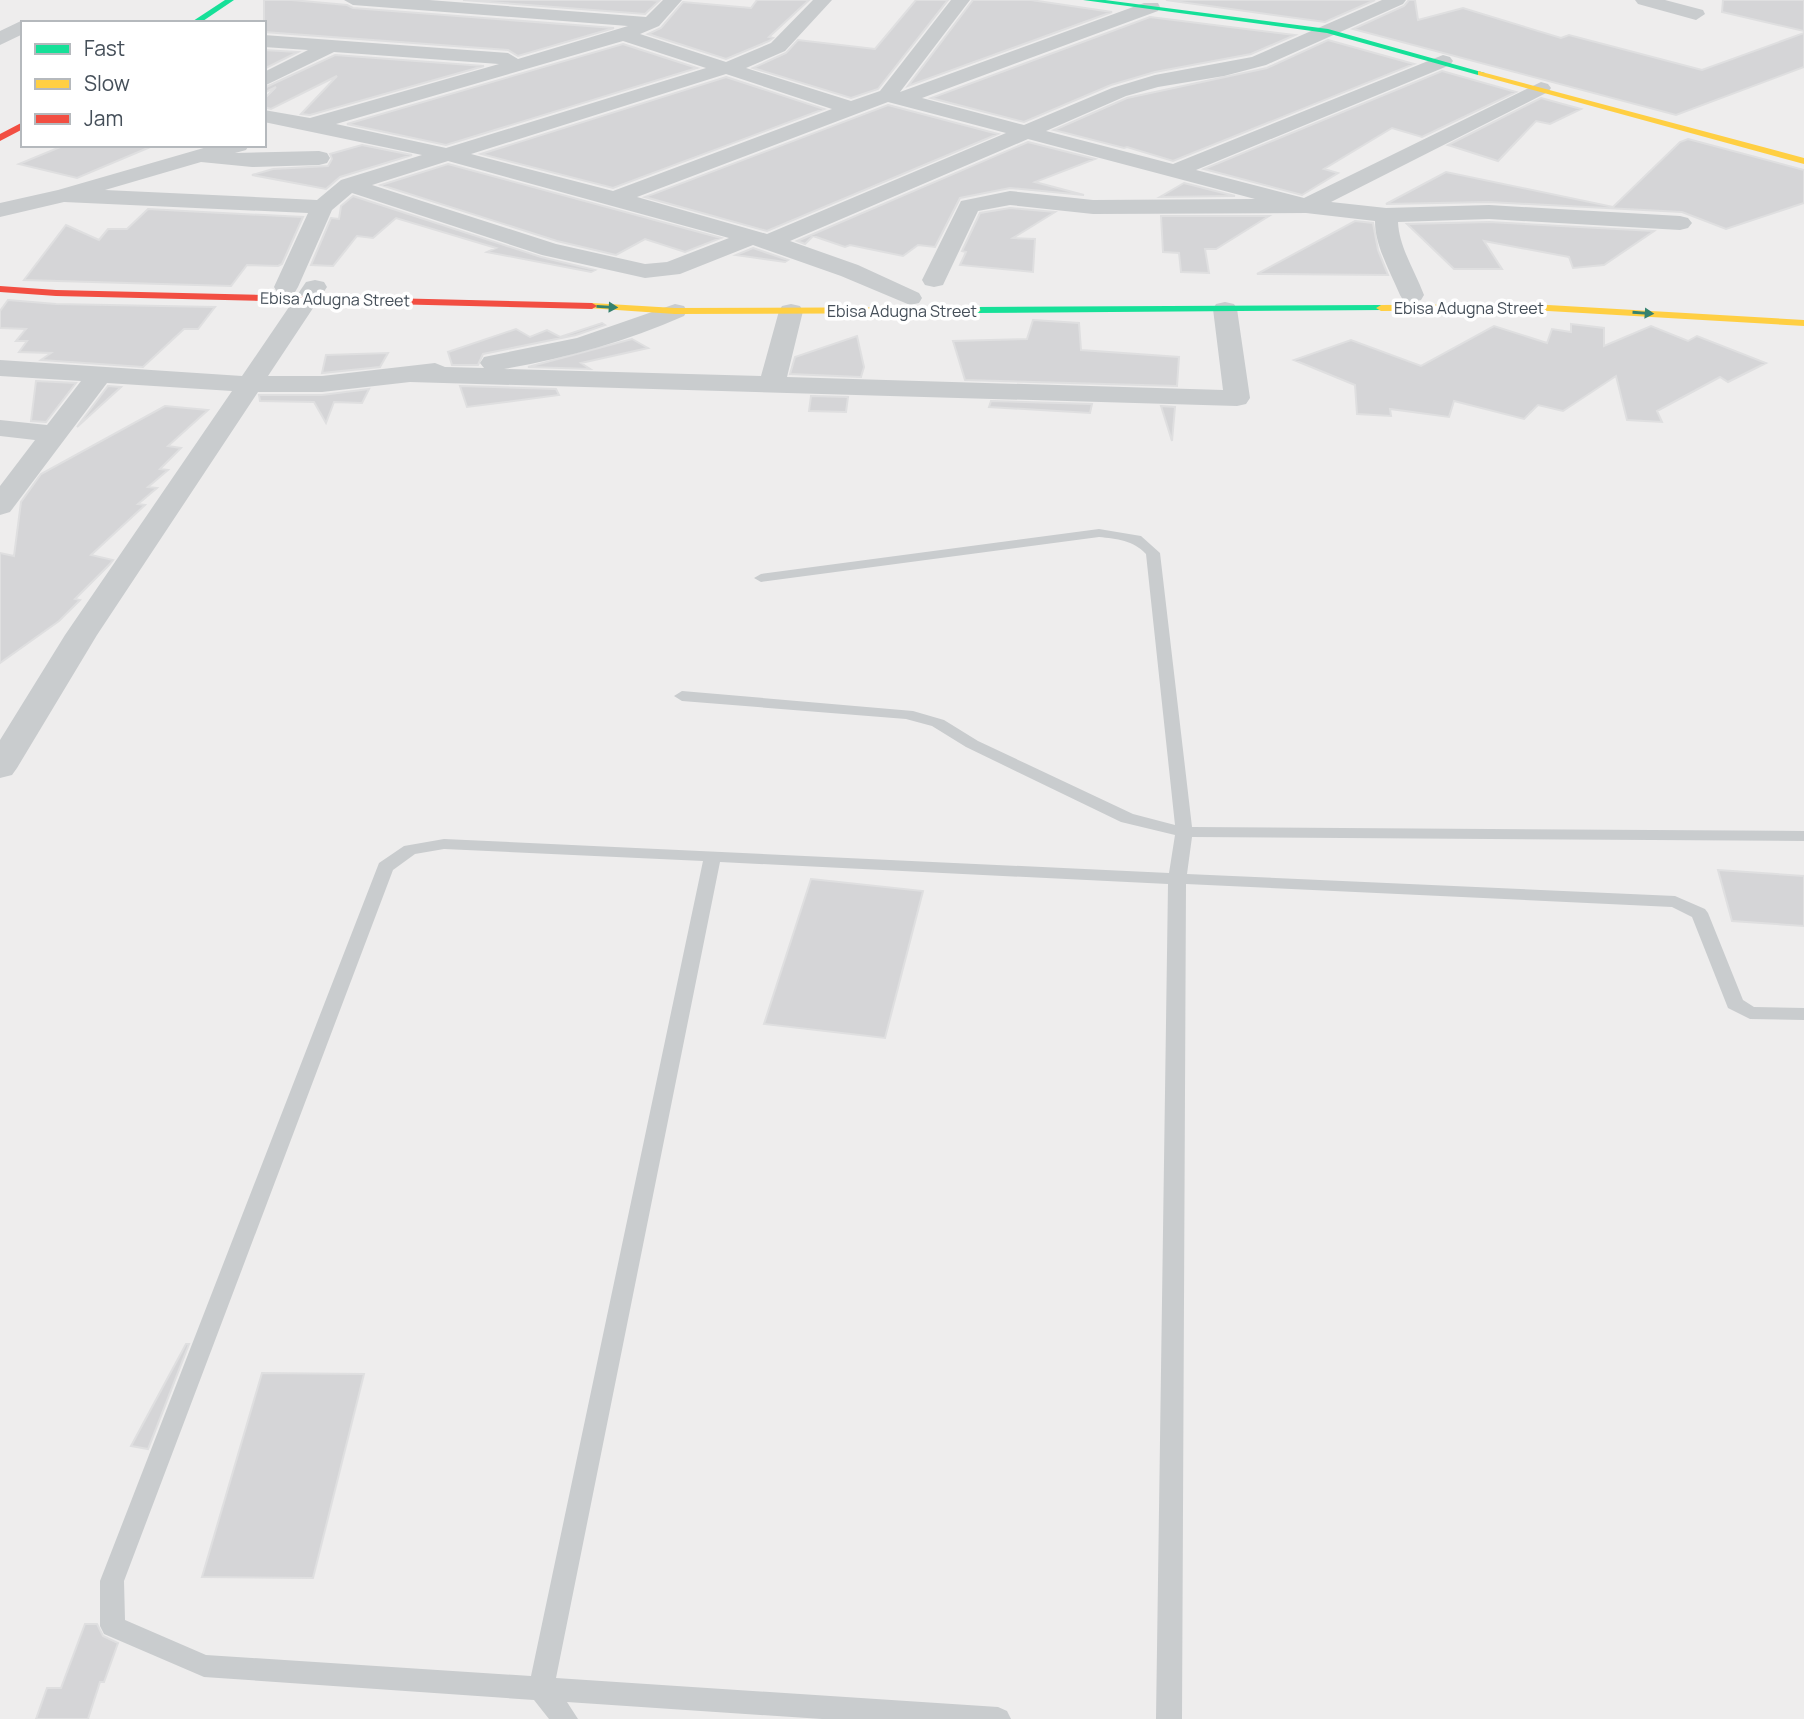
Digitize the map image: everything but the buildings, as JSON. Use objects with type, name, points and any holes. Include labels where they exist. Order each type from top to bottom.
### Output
[{"type":"main road","points":[[197,21],[230,0]]},
{"type":"main road","points":[[1087,0],[1328,31],[1804,161]]},
{"type":"main road","points":[[0,138],[21,126]]},
{"type":"main road","name":"Ebisa Adugna Street","points":[[0,279],[64,284],[668,302],[791,311],[1531,307],[1804,323]]},
{"type":"main road","name":"Ebisa Adugna Street","points":[[0,289],[56,293],[303,291]]},
{"type":"main road","name":"Ebisa Adugna Street","points":[[703,294],[910,298],[1412,295],[1616,298],[1804,311]]},
{"type":"street","points":[[354,0],[652,22]]},
{"type":"street","points":[[266,137],[623,35],[652,22],[673,0]]},
{"type":"street","points":[[0,768],[13,725],[81,635],[250,384],[303,291],[322,207],[349,185],[727,68],[778,47],[822,0]]},
{"type":"street","points":[[894,97],[961,0]]},
{"type":"street","points":[[1359,0],[1393,2]]},
{"type":"street","points":[[1644,0],[1696,14]]},
{"type":"street","points":[[349,185],[550,250],[645,271],[671,269],[761,239],[1127,89],[1259,61],[1393,2]]},
{"type":"street","points":[[615,198],[854,110],[1151,7]]},
{"type":"street","points":[[0,22],[21,25]]},
{"type":"street","points":[[0,39],[21,26]]},
{"type":"street","points":[[623,35],[854,110]]},
{"type":"street","points":[[266,41],[534,61]]},
{"type":"street","points":[[266,79],[332,46]]},
{"type":"street","points":[[1172,172],[1443,61]]},
{"type":"street","points":[[894,97],[1306,206],[1541,88]]},
{"type":"street","points":[[266,116],[445,154],[761,239],[831,261],[910,298]]},
{"type":"street","points":[[0,210],[64,195],[231,147]]},
{"type":"street","points":[[194,158],[319,158]]},
{"type":"street","points":[[64,195],[322,207]]},
{"type":"street","points":[[934,280],[969,206],[1010,198],[1093,207],[1306,206],[1387,215],[1489,212],[1680,223]]},
{"type":"street","points":[[1387,215],[1387,240],[1394,250],[1412,295]]},
{"type":"street","points":[[0,368],[250,384],[322,384],[515,359],[651,322],[668,302]]},
{"type":"street","points":[[410,374],[1237,398],[1225,309]]},
{"type":"street","points":[[772,385],[791,311]]},
{"type":"street","points":[[0,506],[99,375]]},
{"type":"street","points":[[0,428],[54,434]]},
{"type":"lane","points":[[761,578],[1088,534],[1124,535],[1145,543],[1153,553],[1184,832],[1178,879],[1169,1719]]},
{"type":"lane","points":[[682,696],[907,714],[938,723],[972,744],[1127,818],[1184,832],[1804,836]]},
{"type":"lane","points":[[998,1719],[204,1666],[113,1626],[112,1581],[385,867],[410,850],[444,844],[712,859],[1675,902],[1699,913],[1735,1004],[1750,1013],[1804,1014]]},
{"type":"lane","points":[[541,1689],[712,859]]},
{"type":"lane","points":[[541,1689],[565,1719]]},
{"type":"traffic: fast","points":[[197,21],[230,0]]},
{"type":"traffic: fast","points":[[1087,0],[1328,31],[1481,73]]},
{"type":"traffic: fast","points":[[976,310],[1381,308]]},
{"type":"traffic: slow","points":[[1481,73],[1804,161]]},
{"type":"traffic: slow","points":[[592,306],[675,311],[976,310]]},
{"type":"traffic: slow","points":[[1381,308],[1531,307],[1804,323]]},
{"type":"traffic: jam","points":[[0,138],[21,126]]},
{"type":"traffic: jam","points":[[0,289],[56,293],[592,306]]}]
